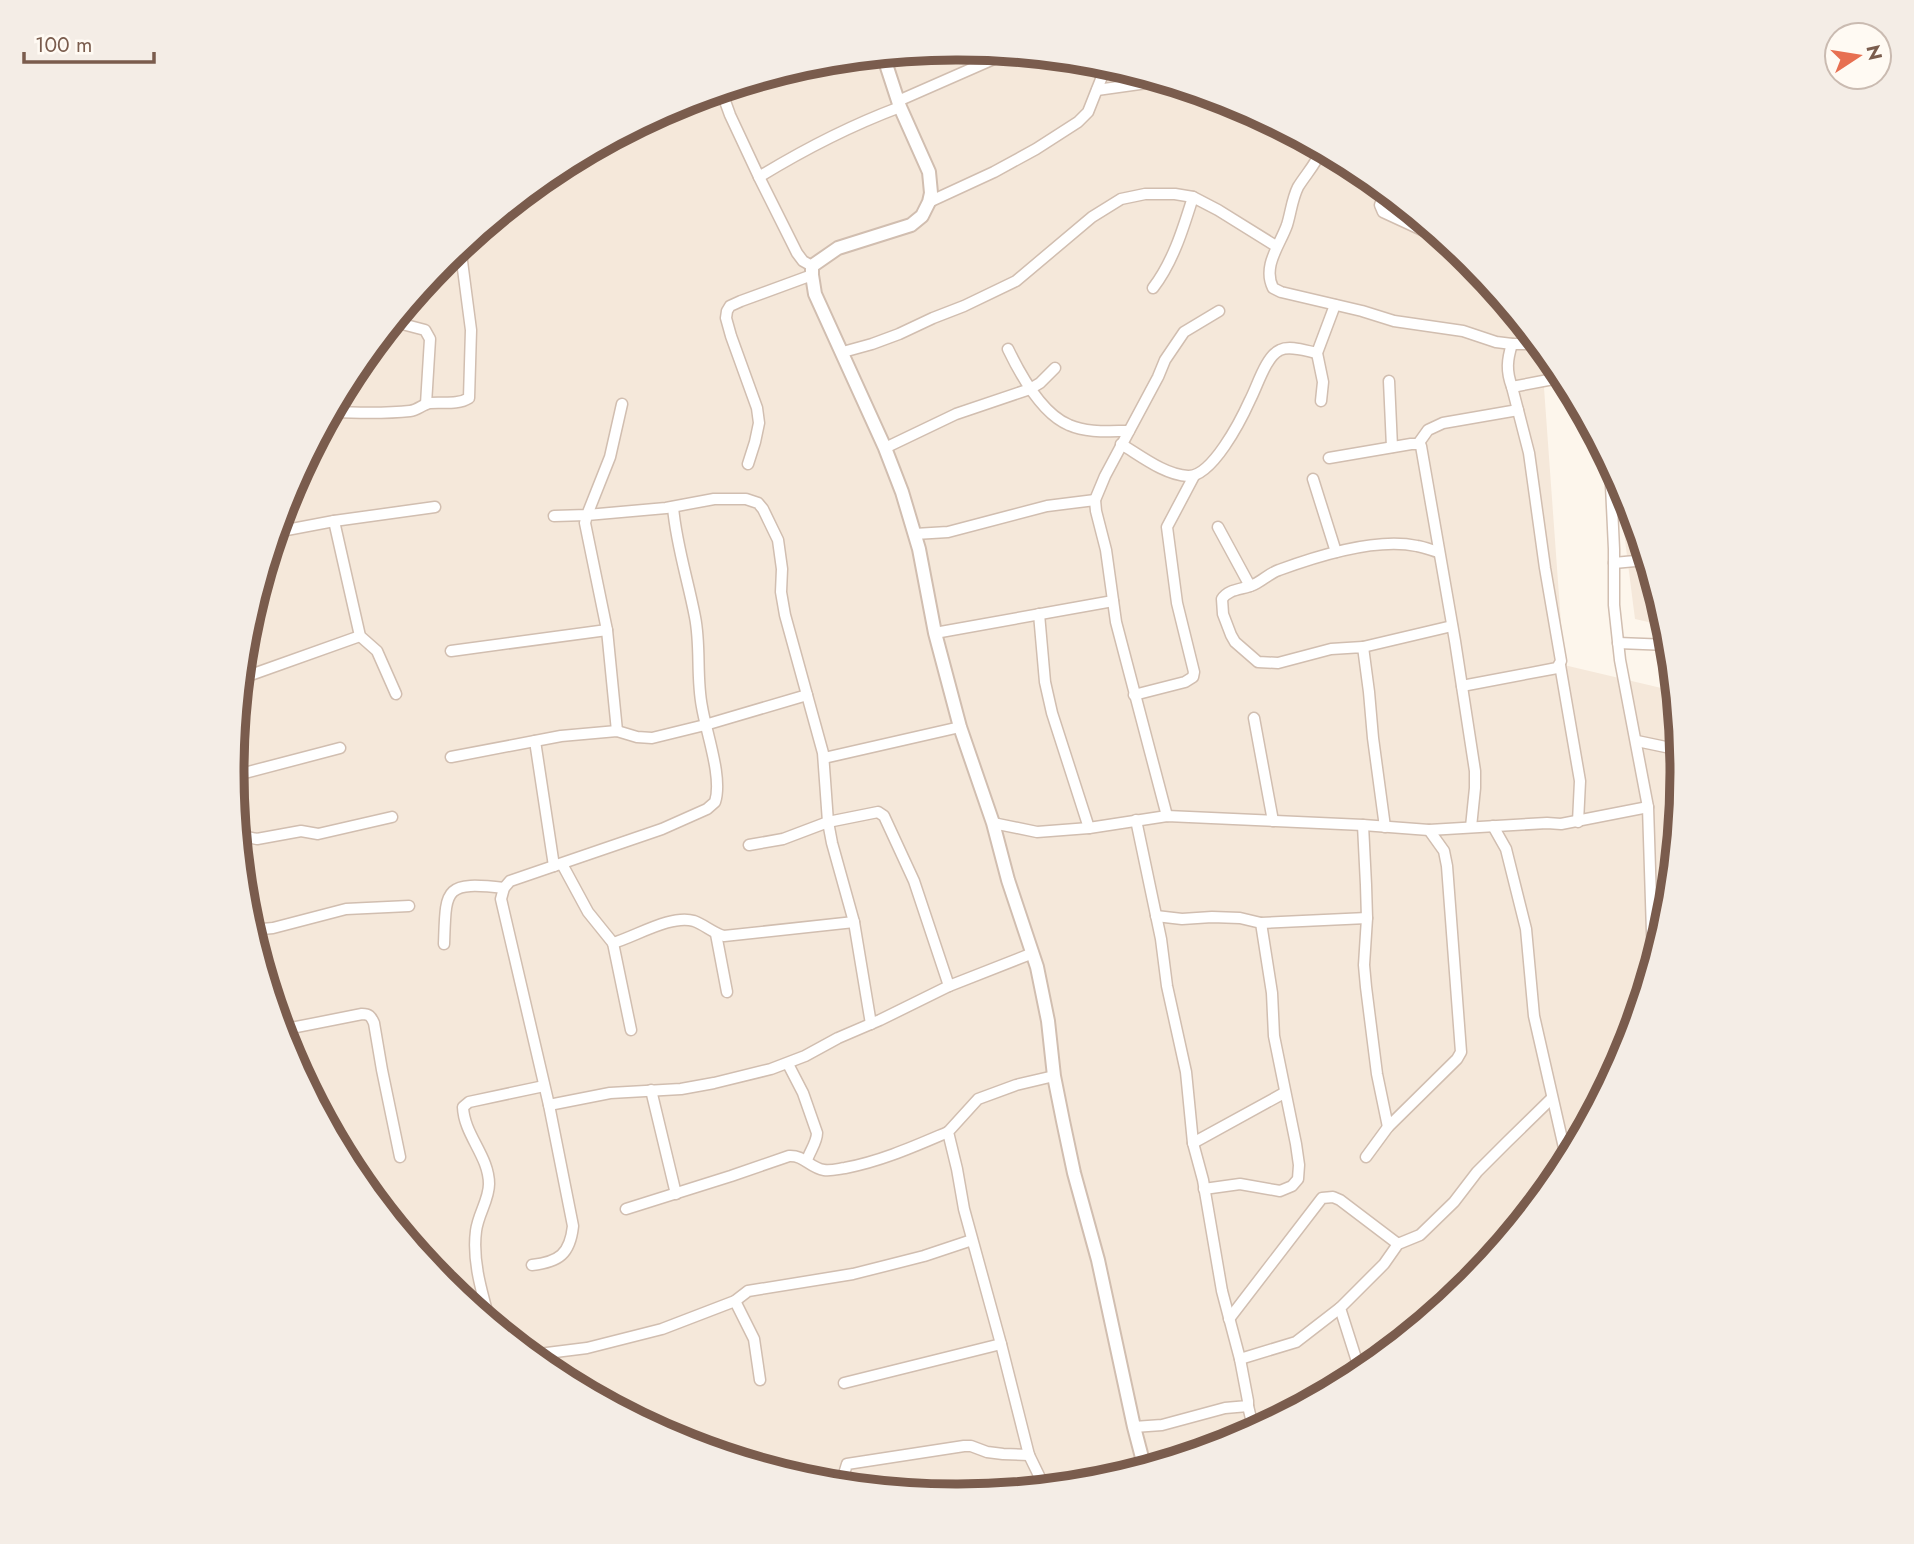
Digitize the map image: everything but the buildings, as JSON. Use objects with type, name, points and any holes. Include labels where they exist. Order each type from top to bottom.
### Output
[{"type":"street","points":[[759,177],[853,127],[990,61]]},
{"type":"street","points":[[748,464],[759,423],[757,408],[726,318],[730,306],[812,271],[838,248],[911,225],[922,216],[929,202],[929,172],[899,104],[886,64]]},
{"type":"street","points":[[929,202],[994,172],[1079,122],[1088,112],[1102,75]]},
{"type":"street","points":[[1097,90],[1141,84]]},
{"type":"street","points":[[723,99],[797,253],[812,271],[816,294],[885,448],[915,534],[935,633],[960,727],[993,822],[1033,953],[1044,998],[1054,1076],[1074,1173],[1098,1260],[1143,1460]]},
{"type":"street","points":[[1318,158],[1297,190],[1276,246],[1269,275],[1273,288],[1363,310],[1394,321],[1463,331],[1496,342],[1526,344]]},
{"type":"street","points":[[843,352],[899,334],[977,301],[1016,281],[1092,217],[1121,199],[1145,194],[1193,197],[1276,246]]},
{"type":"street","points":[[1153,288],[1175,249],[1193,197]]},
{"type":"street","points":[[1382,201],[1380,205],[1383,212],[1416,227]]},
{"type":"street","points":[[342,412],[381,414],[419,409],[426,404],[462,402],[469,398],[471,330],[462,260]]},
{"type":"street","points":[[1321,401],[1323,382],[1317,353],[1335,305]]},
{"type":"street","points":[[1167,816],[1116,622],[1106,550],[1095,499],[1165,360],[1184,332],[1219,311]]},
{"type":"street","points":[[404,323],[425,330],[430,339],[426,404]]},
{"type":"street","points":[[1512,344],[1507,365],[1508,376],[1529,453],[1580,781],[1578,822]]},
{"type":"street","points":[[1134,695],[1185,682],[1193,677],[1177,603],[1167,527],[1194,476],[1214,461],[1240,419],[1262,373],[1279,350],[1288,348],[1317,353]]},
{"type":"street","points":[[1007,349],[1030,389],[1056,417],[1069,425],[1087,430],[1129,431]]},
{"type":"street","points":[[885,448],[956,414],[1030,389],[1055,368]]},
{"type":"street","points":[[1512,387],[1551,379]]},
{"type":"street","points":[[1389,380],[1392,447]]},
{"type":"street","points":[[617,731],[607,630],[585,523],[610,457],[622,404]]},
{"type":"street","points":[[1329,458],[1418,444],[1428,430],[1443,423],[1518,410]]},
{"type":"street","points":[[1121,444],[1167,471],[1194,476]]},
{"type":"street","points":[[1418,444],[1452,626],[1475,771],[1471,827]]},
{"type":"street","points":[[1313,480],[1336,552]]},
{"type":"street","points":[[1611,490],[1614,605],[1618,643],[1648,807],[1652,928]]},
{"type":"street","points":[[554,516],[673,507],[714,499],[746,499],[758,503],[763,509],[778,540],[785,615],[824,758],[828,822],[854,922],[871,1024]]},
{"type":"street","points":[[915,534],[948,531],[1047,506],[1095,499]]},
{"type":"street","points":[[532,1265],[554,1261],[563,1255],[571,1240],[573,1226],[549,1105],[501,899],[504,888],[510,881],[663,829],[713,805],[717,797],[713,760],[700,695],[696,625],[680,555],[673,507]]},
{"type":"street","points":[[287,530],[435,508]]},
{"type":"street","points":[[334,522],[360,636],[377,652],[396,694]]},
{"type":"street","points":[[1218,527],[1250,586]]},
{"type":"street","points":[[1438,552],[1417,546],[1384,544],[1336,552],[1276,571],[1250,586],[1228,592],[1221,605],[1235,642],[1258,662],[1278,663],[1331,649],[1363,648],[1452,626]]},
{"type":"street","points":[[1614,563],[1637,560]]},
{"type":"street","points":[[935,633],[1113,601]]},
{"type":"street","points":[[1039,614],[1045,682],[1052,713],[1089,828]]},
{"type":"street","points":[[450,651],[607,630]]},
{"type":"street","points":[[252,675],[360,636]]},
{"type":"street","points":[[1618,643],[1658,645]]},
{"type":"street","points":[[1363,648],[1385,827]]},
{"type":"street","points":[[1462,686],[1557,668],[1560,665]]},
{"type":"street","points":[[451,757],[561,736],[617,731],[652,738],[705,726],[807,695]]},
{"type":"street","points":[[1254,718],[1273,821]]},
{"type":"street","points":[[824,758],[960,727]]},
{"type":"street","points":[[535,740],[558,865],[612,943],[631,1030]]},
{"type":"street","points":[[1637,741],[1669,748]]},
{"type":"street","points":[[244,773],[340,748]]},
{"type":"street","points":[[993,822],[1037,832],[1089,828],[1167,816],[1429,830],[1561,824],[1648,807]]},
{"type":"street","points":[[749,845],[783,839],[828,822],[878,812],[884,816],[914,881],[949,986]]},
{"type":"street","points":[[248,837],[257,839],[301,831],[318,834],[393,817]]},
{"type":"street","points":[[1136,820],[1186,1072],[1193,1143],[1222,1291],[1240,1359],[1251,1420]]},
{"type":"street","points":[[1363,825],[1367,918],[1364,965],[1377,1074],[1388,1127]]},
{"type":"street","points":[[1493,825],[1506,849],[1526,929],[1534,1016],[1563,1145]]},
{"type":"street","points":[[1366,1157],[1388,1127],[1461,1052],[1447,866],[1444,851],[1429,830]]},
{"type":"street","points":[[444,944],[445,906],[453,890],[483,886],[504,888]]},
{"type":"street","points":[[262,929],[346,909],[409,906]]},
{"type":"street","points":[[1156,916],[1182,919],[1240,918],[1261,923],[1367,918]]},
{"type":"street","points":[[612,943],[667,923],[684,920],[696,922],[724,936],[854,922]]},
{"type":"street","points":[[1204,1189],[1240,1184],[1280,1191],[1296,1183],[1298,1179],[1299,1166],[1274,1036],[1272,993],[1261,923]]},
{"type":"street","points":[[716,934],[727,992]]},
{"type":"street","points":[[549,1105],[610,1093],[681,1089],[788,1064],[949,986],[1033,953]]},
{"type":"street","points":[[292,1028],[362,1014],[372,1017],[400,1157]]},
{"type":"street","points":[[788,1064],[803,1093],[817,1133],[807,1160]]},
{"type":"street","points":[[626,1209],[794,1155],[823,1170],[867,1164],[948,1132],[978,1098],[1016,1084],[1054,1076]]},
{"type":"street","points":[[486,1307],[475,1244],[477,1221],[489,1183],[482,1158],[463,1116],[463,1107],[469,1102],[544,1086]]},
{"type":"street","points":[[651,1090],[676,1194]]},
{"type":"street","points":[[1193,1143],[1284,1093]]},
{"type":"street","points":[[1240,1359],[1302,1339],[1340,1308],[1384,1264],[1398,1244],[1420,1235],[1454,1202],[1477,1172],[1552,1098]]},
{"type":"street","points":[[948,1132],[964,1209],[1029,1455],[1041,1479]]},
{"type":"street","points":[[1229,1319],[1322,1198],[1333,1197],[1340,1200],[1398,1244]]},
{"type":"street","points":[[547,1354],[587,1348],[662,1329],[735,1301],[748,1291],[853,1274],[972,1240]]},
{"type":"street","points":[[735,1301],[754,1339],[760,1380]]},
{"type":"street","points":[[1340,1308],[1357,1361]]},
{"type":"street","points":[[844,1383],[1001,1344]]},
{"type":"street","points":[[1134,1427],[1162,1425],[1225,1408],[1248,1406]]},
{"type":"street","points":[[844,1475],[847,1464],[964,1446],[987,1452],[1029,1455]]},
{"type":"shaded area","points":[[957,60],[1004,61],[1096,73],[1186,97],[1272,133],[1313,155],[1391,207],[1461,268],[1493,302],[1543,367],[1564,665],[1664,689],[1670,772],[1663,865],[1645,956],[1615,1045],[1574,1128],[1522,1206],[1493,1242],[1427,1308],[1391,1337],[1313,1389],[1272,1411],[1186,1447],[1096,1471],[1004,1483],[957,1484],[910,1483],[818,1471],[728,1447],[684,1430],[601,1389],[561,1364],[487,1308],[453,1276],[421,1242],[365,1168],[318,1087],[299,1045],[282,1001],[258,911],[246,819],[244,772],[246,725],[258,633],[282,543],[299,499],[340,416],[365,376],[421,302],[453,268],[487,236],[561,180],[642,133],[684,114],[728,97],[818,73],[910,61]]},
{"type":"shaded area","points":[[1622,517],[1632,543],[1654,623],[1635,619]]}]
